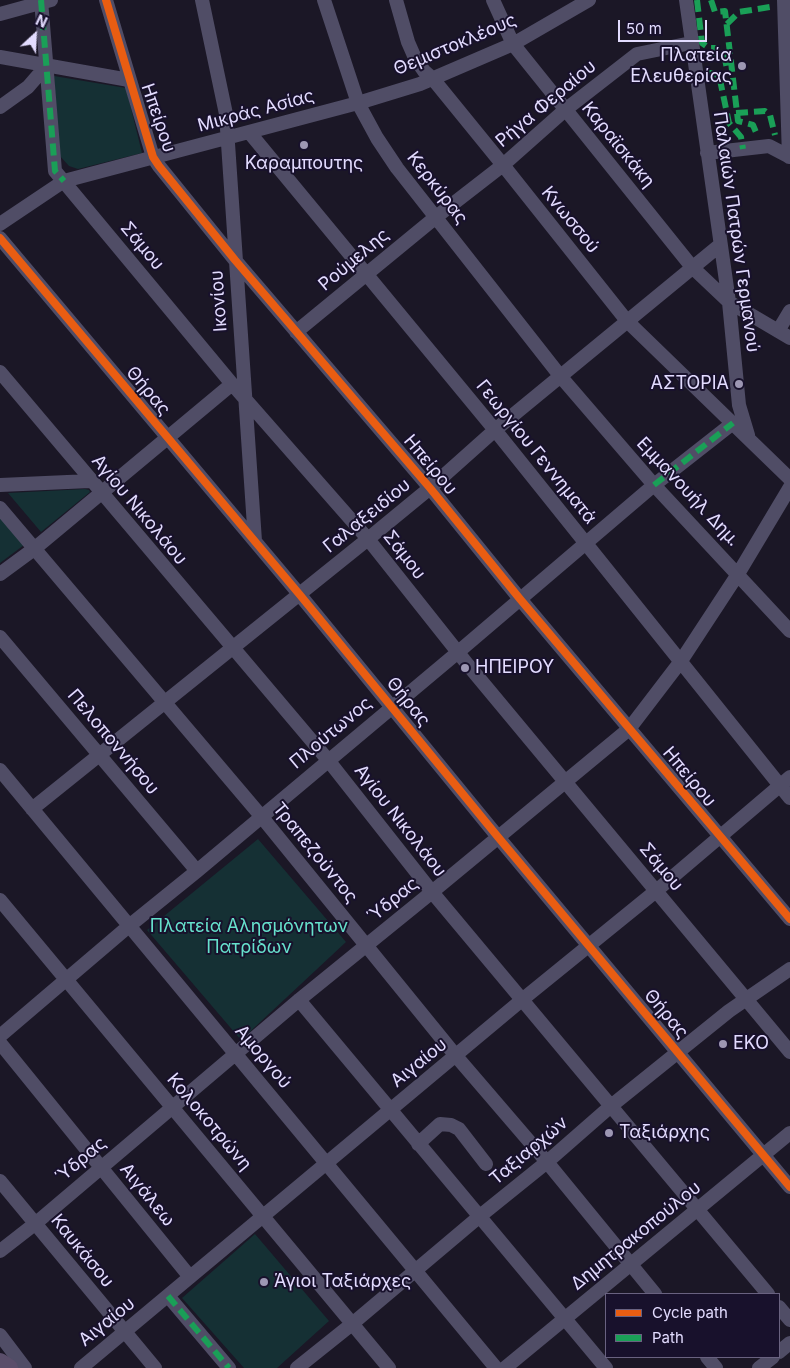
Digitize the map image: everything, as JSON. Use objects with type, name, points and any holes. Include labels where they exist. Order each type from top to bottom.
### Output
[{"type":"main road","points":[[0,1362],[9,1368]]},
{"type":"street","name":"Ηπείρου","points":[[106,0],[153,157],[235,260],[430,488],[520,599],[790,919]]},
{"type":"street","name":"Ικονίου","points":[[202,0],[226,114],[255,541]]},
{"type":"street","name":"Κερκύρας","points":[[324,0],[358,103],[377,138],[397,168],[561,377]]},
{"type":"street","name":"Κνωσσού","points":[[396,0],[408,42],[415,58],[424,71],[433,79],[627,322],[750,438],[790,479]]},
{"type":"street","name":"Καραϊσκάκη","points":[[493,0],[513,44],[692,267],[729,302],[790,338]]},
{"type":"street","name":"Παλαιών Πατρών Γερμανού","points":[[686,0],[729,302],[739,405],[750,438]]},
{"type":"street","points":[[784,0],[790,4]]},
{"type":"street","points":[[707,153],[769,146],[790,157],[784,0]]},
{"type":"street","points":[[0,14],[45,1]]},
{"type":"street","name":"Σάμου","points":[[45,1],[47,65],[55,171],[232,384],[368,539],[457,653],[790,1052]]},
{"type":"street","name":"Θεμιστοκλέους","points":[[358,103],[433,79],[513,44],[586,1]]},
{"type":"street","name":"Ρήγα Φεραίου","points":[[436,217],[502,165],[565,110],[637,54],[691,43]]},
{"type":"street","points":[[0,57],[129,80]]},
{"type":"street","points":[[0,107],[28,87],[47,65]]},
{"type":"street","name":"Μικράς Ασίας","points":[[0,224],[64,181],[358,103]]},
{"type":"street","name":"Γεωργίου Γεννηματά","points":[[248,132],[496,430],[681,661],[785,781],[790,798]]},
{"type":"street","name":"Ρούμελης","points":[[296,332],[436,217]]},
{"type":"street","name":"Θήρας","points":[[0,238],[255,541],[498,837],[790,1186]]},
{"type":"street","name":"Γαλαξειδίου","points":[[32,809],[300,595],[720,245]]},
{"type":"street","points":[[778,331],[790,311]]},
{"type":"street","name":"Αγίου Νικολάου","points":[[0,372],[100,493],[328,760],[432,892],[767,1293]]},
{"type":"street","name":"Εμμανουήλ Δημ.","points":[[561,377],[654,485],[790,631]]},
{"type":"street","points":[[0,574],[34,549],[232,384]]},
{"type":"street","name":"Πλούτωνος","points":[[0,1036],[457,653],[654,485],[733,424]]},
{"type":"street","points":[[0,485],[90,481]]},
{"type":"street","name":"Ύδρας","points":[[0,1251],[36,1223],[365,945],[629,729],[681,661],[738,574],[790,487]]},
{"type":"street","name":"Τραπεζούντος","points":[[0,508],[261,816],[456,1056],[547,1162],[654,1293]]},
{"type":"street","name":"Πελοποννήσου","points":[[0,637],[197,871]]},
{"type":"street","name":"Αμοργού","points":[[0,770],[496,1368]]},
{"type":"street","name":"Αιγαίου","points":[[81,1368],[523,999],[656,891],[785,781]]},
{"type":"street","name":"Κολοκοτρώνη","points":[[0,900],[389,1368]]},
{"type":"street","name":"Ταξιαρχών","points":[[297,1368],[547,1162],[678,1051],[745,999],[790,969]]},
{"type":"street","points":[[299,1000],[606,1368]]},
{"type":"street","name":"Αιγάλεω","points":[[0,1043],[190,1277]]},
{"type":"street","points":[[418,1144],[440,1124],[452,1125],[459,1130],[486,1164]]},
{"type":"street","name":"Δημητρακοπούλου","points":[[505,1368],[790,1133]]},
{"type":"street","name":"Καυκάσου","points":[[0,1181],[124,1333],[155,1368]]},
{"type":"street","points":[[168,1296],[229,1368]]},
{"type":"street","points":[[780,1308],[790,1320]]},
{"type":"street","points":[[0,1335],[25,1368]]},
{"type":"street","points":[[780,1351],[790,1343]]},
{"type":"street","points":[[708,1358],[716,1368]]},
{"type":"street","points":[[760,1368],[772,1358]]},
{"type":"green space","points":[[54,76],[126,88],[142,153],[78,169],[69,166],[59,155]]},
{"type":"green space","points":[[85,489],[90,492],[41,532],[8,493]]},
{"type":"green space","points":[[0,516],[24,545],[0,563]]},
{"type":"green space","name":"Πλατεία Αλησμόνητων Πατρίδων","points":[[258,839],[346,942],[241,1040],[147,930]]},
{"type":"green space","points":[[255,1234],[329,1321],[277,1368],[244,1368],[182,1298]]},
{"type":"marked path","points":[[41,0],[55,171],[64,181]]},
{"type":"marked path","points":[[697,0],[702,43],[709,48],[715,48],[716,54],[724,54],[728,74]]},
{"type":"marked path","points":[[711,0],[715,12],[725,11],[738,121],[753,125],[758,137]]},
{"type":"marked path","points":[[727,24],[739,12],[770,7]]},
{"type":"marked path","points":[[705,72],[719,75],[729,123],[741,137],[743,149]]},
{"type":"marked path","points":[[736,113],[765,111],[770,115],[775,135]]},
{"type":"marked path","points":[[654,485],[733,423]]},
{"type":"marked path","points":[[168,1296],[229,1368]]},
{"type":"cycle path","points":[[106,0],[153,157],[159,166],[235,260],[430,488],[520,599],[790,919]]},
{"type":"cycle path","points":[[0,238],[300,595],[498,837],[790,1187]]},
{"type":"place","name":"Πλατεία Ελευθερίας","points":[[742,66]]},
{"type":"place","name":"Καραμπουτης","points":[[304,145]]},
{"type":"place","name":"ΑΣΤΟΡΙΑ","points":[[739,384]]},
{"type":"place","name":"ΗΠΕΙΡΟΥ","points":[[465,668]]},
{"type":"place","name":"EKO","points":[[723,1044]]},
{"type":"place","name":"Ταξιάρχης","points":[[609,1133]]},
{"type":"place","name":"Άγιοι Ταξιάρχες","points":[[264,1282]]}]
